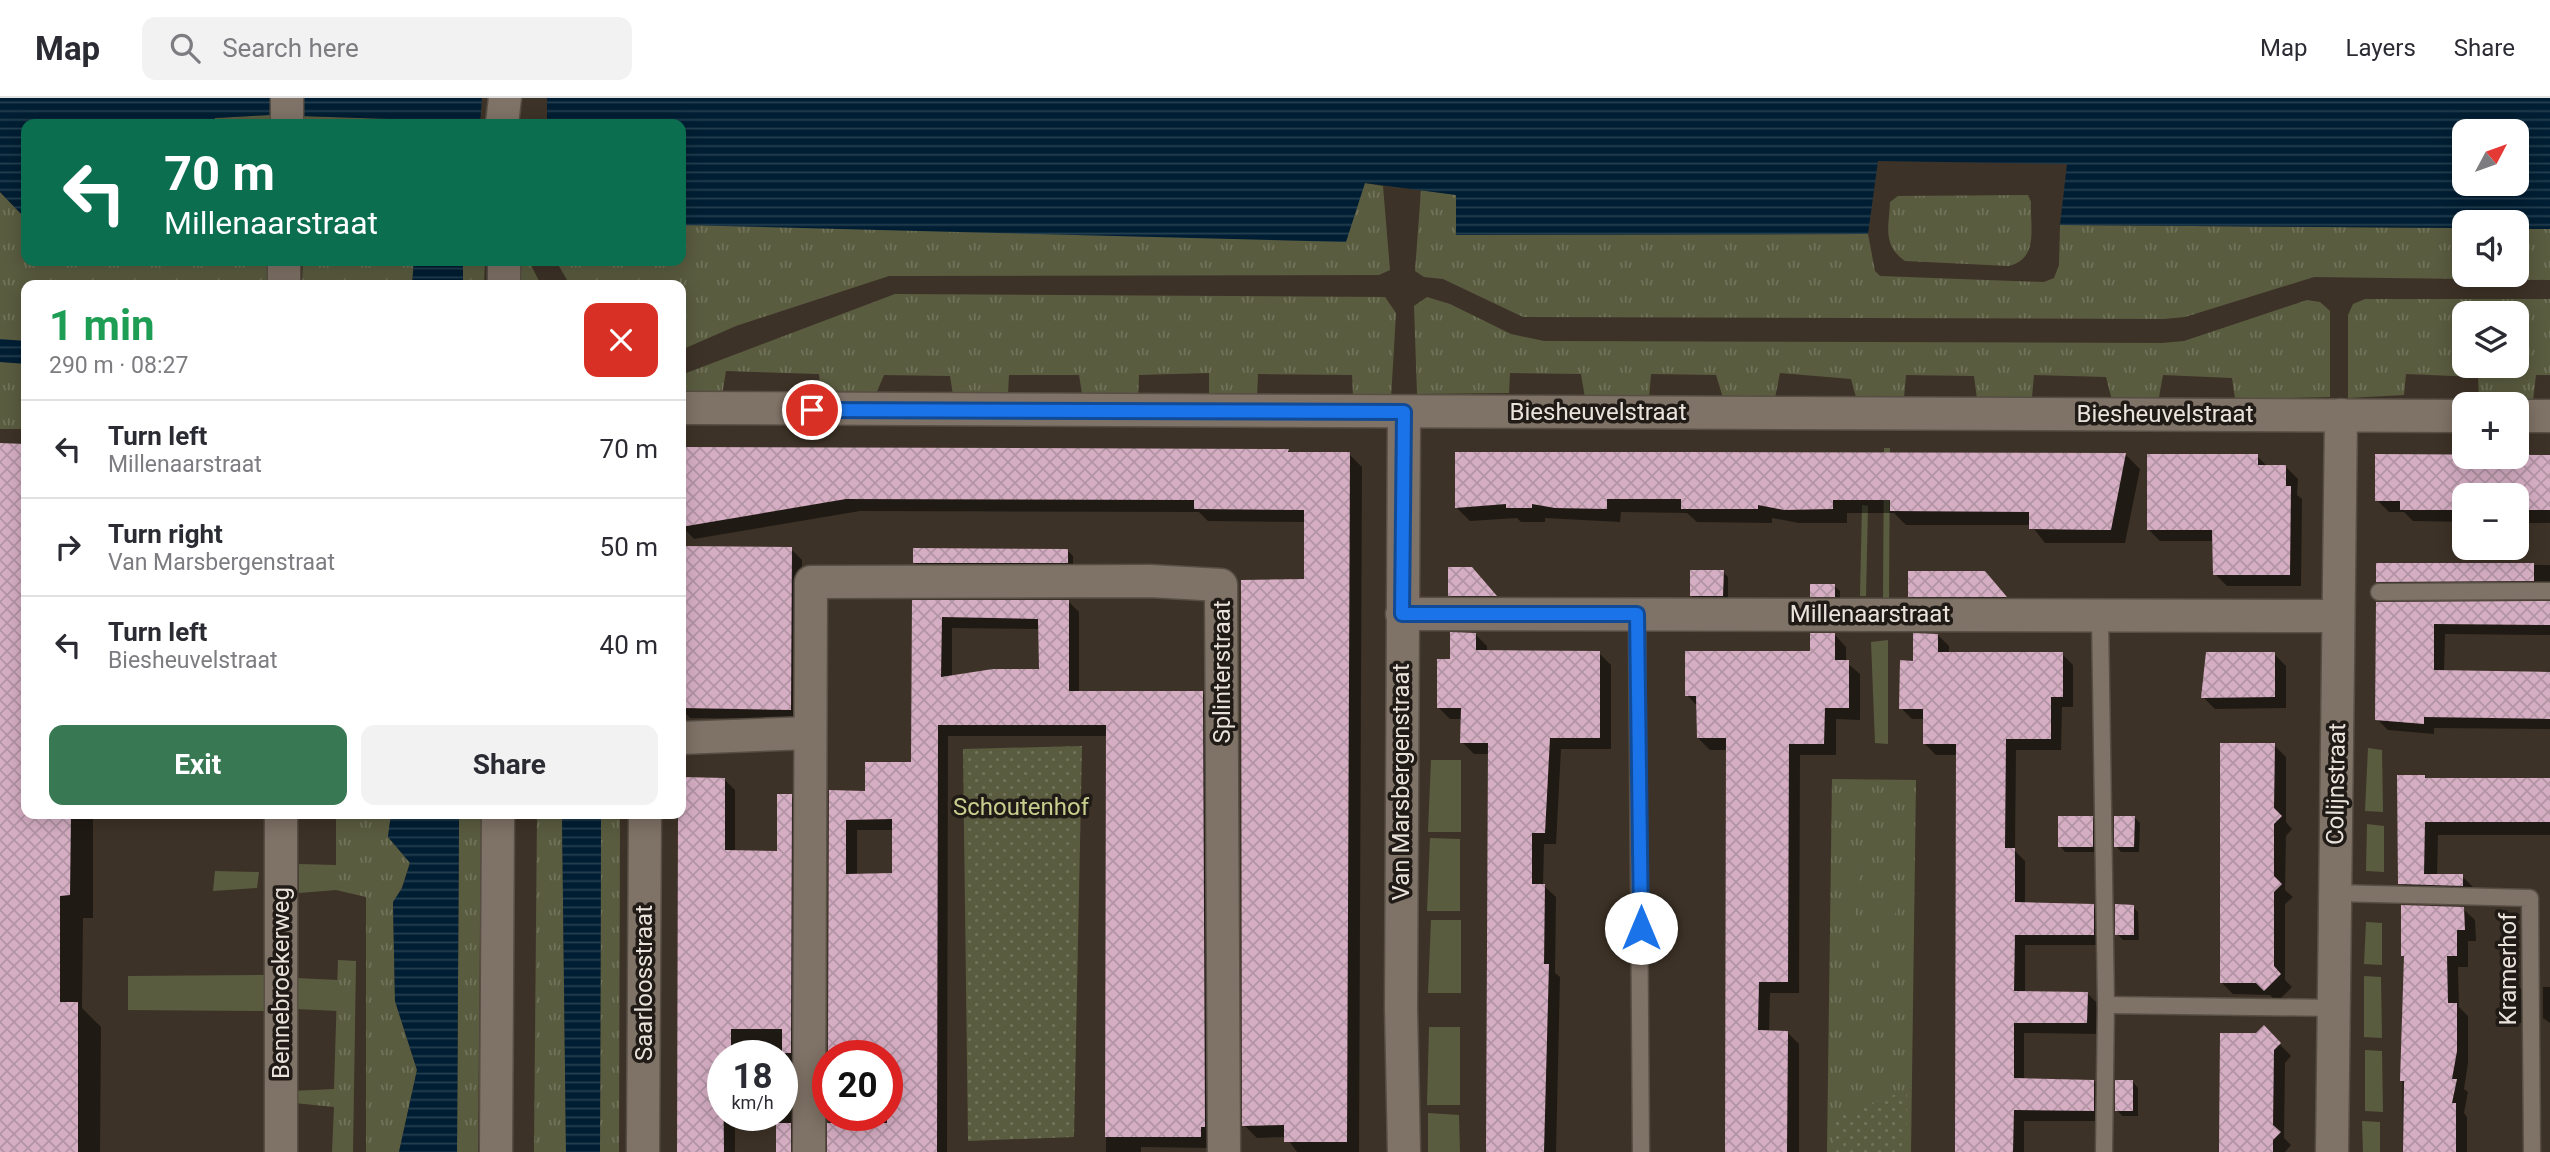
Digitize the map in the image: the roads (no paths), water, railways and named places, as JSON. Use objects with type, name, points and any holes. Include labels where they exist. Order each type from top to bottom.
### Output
[{"type":"street","points":[[287,98],[287,119]]},
{"type":"street","points":[[503,119],[505,98]]},
{"type":"street","name":"Biesheuvelstraat","points":[[686,408],[2452,416]]},
{"type":"street","name":"Van Marsbergenstraat","points":[[1404,412],[1401,1008],[1404,1152]]},
{"type":"street","name":"Colijnstraat","points":[[2332,1152],[2341,415]]},
{"type":"street","points":[[2529,416],[2550,416]]},
{"type":"street","name":"Splinterstraat","points":[[809,1152],[811,582],[1150,581],[1221,585],[1224,1152]]},
{"type":"street","name":"Millenaarstraat","points":[[1402,614],[2339,616]]},
{"type":"street","points":[[686,738],[810,733]]},
{"type":"street","name":"Bennebroekerweg","points":[[281,819],[281,1152]]},
{"type":"street","points":[[496,1152],[498,819]]},
{"type":"street","name":"Saarloosstraat","points":[[643,1152],[645,819]]},
{"type":"lane","points":[[2379,592],[2550,591]]},
{"type":"lane","points":[[1637,614],[1641,1152]]},
{"type":"lane","points":[[2101,617],[2106,1005],[2104,1152]]},
{"type":"lane","name":"Kramerhof","points":[[2335,893],[2530,898],[2532,1152]]},
{"type":"lane","points":[[2106,1005],[2334,1008]]},
{"type":"water","points":[[0,98],[2550,98],[2550,229],[2529,229],[2529,210],[2452,210],[2452,228],[2060,225],[2067,164],[1878,161],[1868,234],[1456,235],[1456,195],[1365,183],[1346,242],[686,225],[686,119],[390,119],[270,115],[214,119],[21,119],[21,214],[0,192]]},
{"type":"water","points":[[414,266],[463,266],[463,280],[412,280]]},
{"type":"water","points":[[0,339],[21,341],[21,364],[0,362]]},
{"type":"water","points":[[390,819],[459,819],[457,1152],[399,1152],[417,1070],[395,1001],[393,902],[402,888],[410,863],[388,837]]},
{"type":"water","points":[[562,819],[601,819],[600,1152],[566,1152]]},
{"type":"park label","name":"Schoutenhof","points":[[1021,807]]}]
